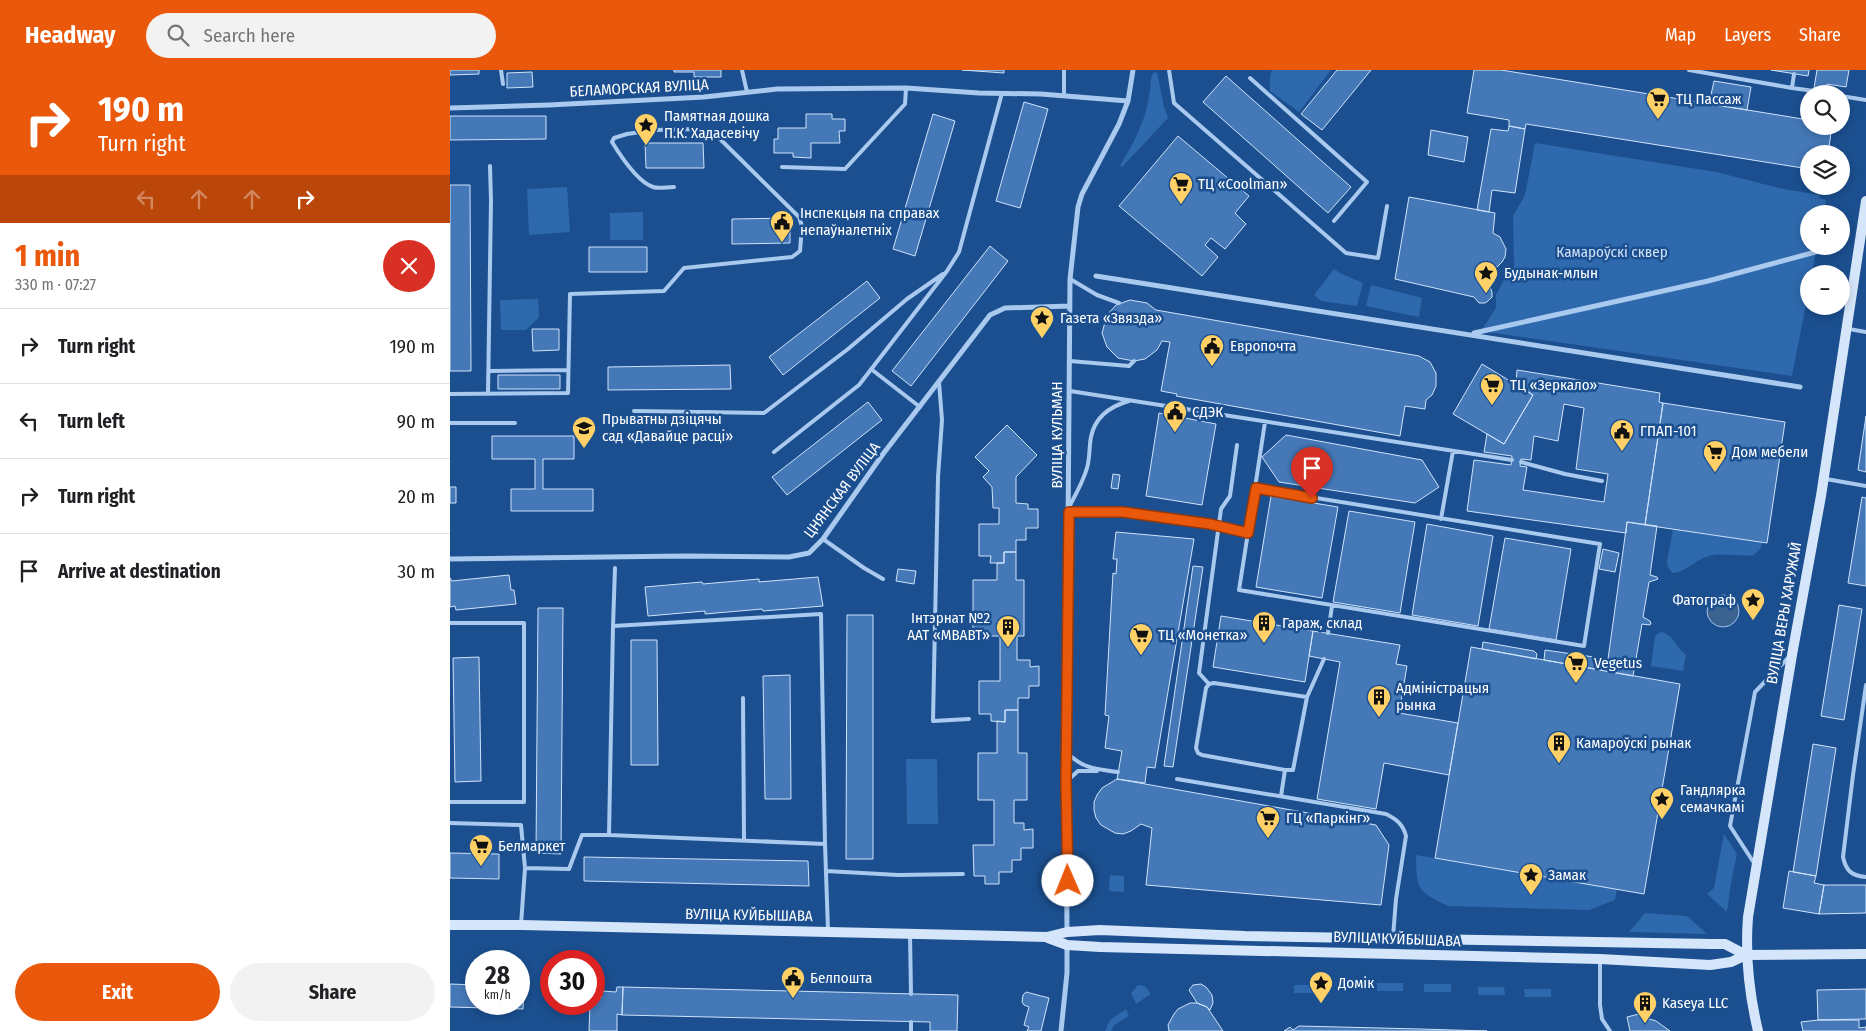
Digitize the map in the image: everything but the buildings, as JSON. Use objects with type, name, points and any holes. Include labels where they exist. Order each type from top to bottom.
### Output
[{"type":"main road","name":"ВУЛІЦА ВЕРЫ ХАРУЖАЙ","points":[[1758,1031],[1751,1001],[1746,955],[1748,917],[1755,865],[1823,479],[1866,201]]},
{"type":"main road","name":"ВУЛІЦА КУЙБЫШАВА","points":[[450,925],[1047,937],[1067,932],[1100,930],[1245,936],[1724,944],[1746,955]]},
{"type":"main road","points":[[1067,932],[1067,944]]},
{"type":"main road","name":"ВУЛІЦА КУЙБЫШАВА","points":[[1047,937],[1067,944],[1100,947],[1600,959],[1710,965],[1731,962],[1746,955],[1866,954]]},
{"type":"street","name":"ВУЛІЦА КУЛЬМАН","points":[[1067,932],[1066,752],[1070,279],[1078,207],[1082,194],[1119,124],[1128,101],[1133,70]]},
{"type":"street","name":"БЕЛАМОРСКАЯ ВУЛІЦА","points":[[450,108],[704,97],[777,89],[906,88],[1128,101]]},
{"type":"street","points":[[1469,334],[1708,281],[1804,255]]},
{"type":"street","points":[[1096,276],[1800,387]]},
{"type":"street","name":"ЦНЯНСКАЯ ВУЛІЦА","points":[[450,560],[684,556],[789,557],[809,553],[823,540],[883,454],[990,315],[1005,308],[1070,306]]},
{"type":"street","points":[[1061,1031],[1067,973],[1067,944]]},
{"type":"lane","points":[[501,70],[503,84]]},
{"type":"lane","points":[[742,70],[747,92]]},
{"type":"lane","points":[[1064,70],[1064,96]]},
{"type":"lane","points":[[1168,70],[1174,103],[1346,252],[1378,258],[1387,206]]},
{"type":"lane","points":[[1689,70],[1800,89]]},
{"type":"lane","points":[[1792,88],[1794,74]]},
{"type":"lane","points":[[1250,78],[1367,182],[1334,221]]},
{"type":"lane","points":[[782,167],[845,169],[905,104],[906,88]]},
{"type":"lane","points":[[774,452],[859,385],[947,271],[959,252],[1002,93]]},
{"type":"lane","points":[[1850,97],[1866,100]]},
{"type":"lane","points":[[450,394],[568,393],[570,294],[664,291],[684,268],[792,257],[800,251],[802,226],[799,217],[720,139],[695,129],[654,130],[614,138],[612,142],[624,162],[648,184],[654,187],[674,187]]},
{"type":"lane","points":[[488,394],[490,166]]},
{"type":"lane","points":[[634,411],[764,413],[848,349],[907,299],[947,271]]},
{"type":"lane","points":[[1070,279],[1097,295],[1119,304]]},
{"type":"lane","points":[[1846,329],[1866,332]]},
{"type":"lane","points":[[1070,360],[1129,366],[1134,362]]},
{"type":"lane","points":[[871,369],[920,407]]},
{"type":"lane","points":[[489,371],[568,370]]},
{"type":"lane","points":[[939,382],[942,420],[938,477],[933,722],[969,719]]},
{"type":"lane","points":[[1070,391],[1512,460]]},
{"type":"lane","points":[[1130,401],[1116,404],[1105,412],[1096,423],[1091,435],[1081,487],[1069,510],[1123,512],[1219,526],[1248,533]]},
{"type":"lane","points":[[1256,488],[1600,544],[1584,646],[1239,590],[1265,422]]},
{"type":"lane","points":[[450,423],[516,423]]},
{"type":"lane","points":[[1209,684],[1199,673],[1221,509],[1230,496],[1237,446]]},
{"type":"lane","points":[[1441,519],[1453,451]]},
{"type":"lane","points":[[1521,462],[1565,474],[1602,481]]},
{"type":"lane","points":[[1823,479],[1866,486]]},
{"type":"lane","points":[[823,540],[864,568],[884,578]]},
{"type":"lane","points":[[609,835],[615,568]]},
{"type":"lane","points":[[1328,633],[1332,606]]},
{"type":"lane","points":[[613,626],[821,614],[828,932]]},
{"type":"lane","points":[[450,623],[524,623],[524,802],[450,802]]},
{"type":"lane","points":[[1755,865],[1730,826],[1755,692],[1792,655]]},
{"type":"lane","points":[[1307,697],[1214,683],[1209,684],[1206,688],[1196,748],[1202,755],[1293,770],[1307,697],[1324,659]]},
{"type":"lane","points":[[1866,685],[1843,857],[1846,868],[1852,874],[1866,877]]},
{"type":"lane","points":[[743,698],[744,840]]},
{"type":"lane","points":[[1066,752],[1076,762],[1090,768],[1118,773],[1078,771],[1066,782]]},
{"type":"lane","points":[[1281,796],[1285,770]]},
{"type":"lane","points":[[1177,779],[1386,814],[1400,823],[1406,836],[1396,899],[1393,937]]},
{"type":"lane","points":[[450,823],[522,825],[525,868],[521,925]]},
{"type":"lane","points":[[525,868],[569,868],[582,836],[609,835],[825,844]]},
{"type":"lane","points":[[826,871],[963,874]]},
{"type":"lane","points":[[910,934],[911,994]]},
{"type":"lane","points":[[1600,959],[1600,1005],[1602,1019],[1610,1031]]},
{"type":"lane","points":[[910,1031],[911,1022]]},
{"type":"green space","points":[[1272,70],[1331,70],[1299,112],[1270,91]]},
{"type":"green space","points":[[1157,72],[1168,118],[1122,167],[1120,166],[1142,124],[1148,103],[1151,78],[1153,73]]},
{"type":"green space","name":"Камароўскі сквер","points":[[1535,143],[1716,172],[1800,192],[1800,195],[1820,195],[1819,198],[1826,200],[1825,205],[1800,205],[1800,255],[1815,255],[1814,265],[1800,265],[1800,315],[1804,315],[1792,376],[1481,331],[1496,308],[1496,295],[1505,278],[1514,267],[1513,216],[1525,195]]},
{"type":"green space","points":[[567,187],[570,232],[529,235],[527,189]]},
{"type":"green space","points":[[643,212],[643,240],[610,240],[610,213]]},
{"type":"green space","points":[[1334,269],[1363,283],[1357,306],[1321,301],[1314,295]]},
{"type":"green space","points":[[1371,285],[1422,298],[1419,317],[1366,306]]},
{"type":"green space","points":[[538,299],[539,317],[526,330],[501,330],[500,300]]},
{"type":"green space","points":[[1673,529],[1762,542],[1761,548],[1754,555],[1720,554],[1709,556],[1681,571],[1672,573],[1667,562]]},
{"type":"green space","points":[[1662,632],[1669,636],[1686,655],[1683,671],[1651,666],[1655,637],[1658,633]]},
{"type":"green space","points":[[906,759],[937,759],[938,824],[907,824]]},
{"type":"green space","points":[[1724,834],[1737,854],[1727,912],[1707,894],[1714,888]]},
{"type":"green space","points":[[1416,855],[1617,889],[1615,900],[1589,910],[1448,906],[1429,896],[1420,887]]},
{"type":"green space","points":[[1110,875],[1124,876],[1124,892],[1109,891]]},
{"type":"green space","points":[[1645,913],[1687,916],[1707,934],[1629,932]]},
{"type":"green space","points":[[1377,983],[1403,983],[1403,991],[1377,991]]},
{"type":"green space","points":[[1424,984],[1451,984],[1451,992],[1424,992]]},
{"type":"green space","points":[[1138,985],[1145,986],[1151,994],[1136,1004],[1131,993]]},
{"type":"green space","points":[[1294,985],[1321,985],[1321,993],[1294,993]]},
{"type":"green space","points":[[1478,987],[1504,987],[1505,995],[1478,995]]},
{"type":"green space","points":[[1524,989],[1551,989],[1551,997],[1525,997]]},
{"type":"green space","points":[[1126,1009],[1129,1016],[1114,1025],[1111,1031],[1105,1031],[1110,1020]]},
{"type":"shaded area","points":[[1723,595],[1729,596],[1734,600],[1738,605],[1738,617],[1734,622],[1729,626],[1723,627],[1717,626],[1712,622],[1708,617],[1707,611],[1708,605],[1712,600],[1717,596]]},
{"type":"place","name":"ТЦ Пассаж","points":[[1658,120]]},
{"type":"place","name":"Памятная дошка П.К. Хадасевічу","points":[[646,146]]},
{"type":"place","name":"ТЦ «Coolman»","points":[[1181,205]]},
{"type":"place","name":"Інспекцыя па справах непаўналетніх","points":[[782,243]]},
{"type":"place","name":"Будынак-млын","points":[[1486,294]]},
{"type":"place","name":"Газета «Звязда»","points":[[1042,339]]},
{"type":"place","name":"Европочта","points":[[1212,367]]},
{"type":"place","name":"ТЦ «Зеркало»","points":[[1492,406]]},
{"type":"place","name":"СДЭК","points":[[1175,433]]},
{"type":"place","name":"Прыватны дзіцячы сад «Давайце расці»","points":[[584,449]]},
{"type":"place","name":"ГПАП-101","points":[[1622,452]]},
{"type":"place","name":"Дом мебели","points":[[1715,473]]},
{"type":"place","name":"Фатограф","points":[[1753,621]]},
{"type":"place","name":"Гараж, склад","points":[[1264,644]]},
{"type":"place","name":"Інтэрнат №2 ААТ «МВАВТ»","points":[[1008,648]]},
{"type":"place","name":"ТЦ «Монетка»","points":[[1141,656]]},
{"type":"place","name":"Vegetus","points":[[1576,684]]},
{"type":"place","name":"Адміністрацыя рынка","points":[[1379,718]]},
{"type":"place","name":"Камароўскі рынак","points":[[1559,764]]},
{"type":"place","name":"Гандлярка семачкамі","points":[[1662,820]]},
{"type":"place","name":"ГЦ «Паркінг»","points":[[1268,839]]},
{"type":"place","name":"Белмаркет","points":[[481,867]]},
{"type":"place","name":"Замак","points":[[1531,896]]},
{"type":"place","name":"Белпошта","points":[[793,999]]},
{"type":"place","name":"Домік","points":[[1321,1004]]},
{"type":"place","name":"Kaseya LLC","points":[[1645,1024]]},
{"type":"route","points":[[1068,881],[1066,782],[1069,512],[1123,512],[1210,524],[1248,533],[1256,488],[1312,498]]}]
